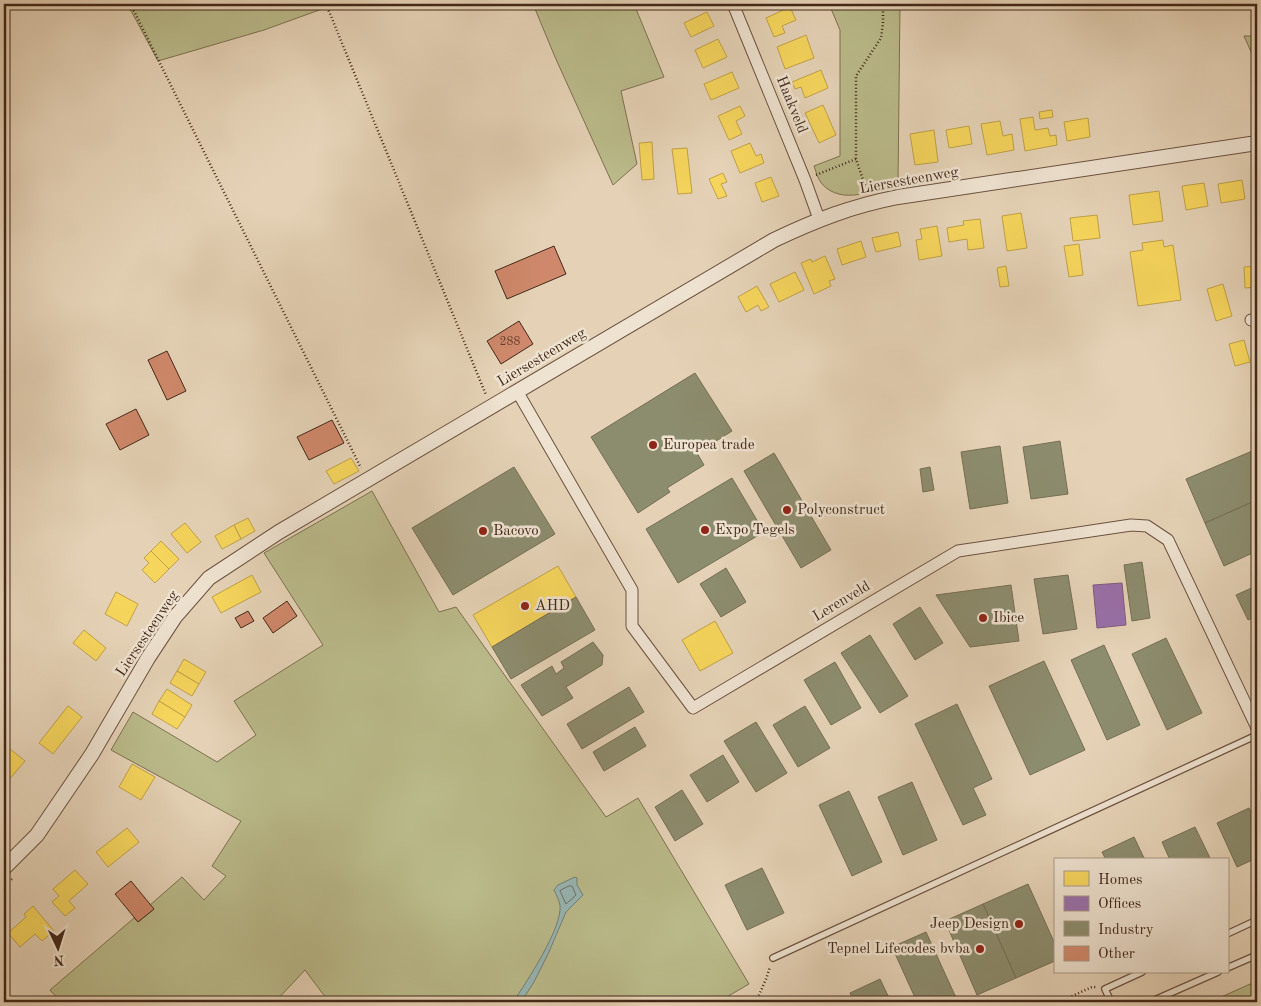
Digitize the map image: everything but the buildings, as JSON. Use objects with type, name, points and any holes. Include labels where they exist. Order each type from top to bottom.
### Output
[{"type":"street","name":"Haakveld","points":[[733,4],[819,219]]},
{"type":"street","name":"Liersesteenweg","points":[[4,868],[37,835],[92,754],[148,658],[175,617],[209,578],[279,532],[368,482],[517,391],[774,240],[819,219],[871,202],[1257,143]]},
{"type":"street","name":"Lerenveld","points":[[517,391],[632,590],[632,626],[693,708],[958,551],[1131,526],[1147,526],[1168,540],[1257,728]]},
{"type":"lane","points":[[772,958],[1257,735]]},
{"type":"lane","points":[[1228,934],[1257,920]]},
{"type":"lane","points":[[1228,968],[1257,955]]},
{"type":"lane","points":[[1112,1002],[1106,989],[1138,974]]},
{"type":"lane","points":[[1150,1002],[1213,974]]},
{"type":"path","points":[[117,4],[134,11],[368,482]]},
{"type":"path","points":[[326,4],[486,394],[494,405]]},
{"type":"path","points":[[871,202],[856,159],[856,76],[880,38],[883,23],[883,4]]},
{"type":"path","points":[[805,180],[856,159]]},
{"type":"path","points":[[4,887],[18,873]]},
{"type":"path","points":[[756,1002],[766,979],[772,958]]},
{"type":"path","points":[[1059,1002],[1092,987],[1106,989]]},
{"type":"green space","points":[[129,4],[320,4],[322,9],[264,30],[158,61]]},
{"type":"green space","points":[[533,4],[634,4],[664,77],[621,91],[637,164],[613,185],[555,57]]},
{"type":"green space","points":[[829,4],[900,4],[898,184],[859,195],[839,194],[830,191],[822,184],[814,166],[840,156],[840,30]]},
{"type":"green space","points":[[1244,36],[1257,36],[1257,65]]},
{"type":"green space","points":[[372,491],[439,612],[456,607],[606,817],[638,798],[749,984],[718,1002],[329,1002],[305,970],[275,1002],[61,1002],[50,990],[134,918],[138,922],[154,909],[150,905],[182,877],[204,900],[226,876],[212,866],[241,821],[111,750],[133,712],[217,762],[256,735],[234,701],[323,645],[264,553]]},
{"type":"green space","points":[[1257,981],[1257,1002],[1210,1002]]},
{"type":"water","points":[[575,877],[583,895],[566,912],[534,982],[521,1002],[513,1002],[542,955],[556,927],[560,905],[554,890],[558,885]]},
{"type":"place","name":"Europea trade","points":[[653,445]]},
{"type":"place","name":"Polyconstruct","points":[[787,510]]},
{"type":"place","name":"Expo Tegels","points":[[705,530]]},
{"type":"place","name":"Bacovo","points":[[483,531]]},
{"type":"place","name":"AHD","points":[[525,606]]},
{"type":"place","name":"Ibice","points":[[983,618]]},
{"type":"place","name":"Jeep Design","points":[[1019,924]]},
{"type":"place","name":"Tepnel Lifecodes bvba","points":[[980,949]]}]
